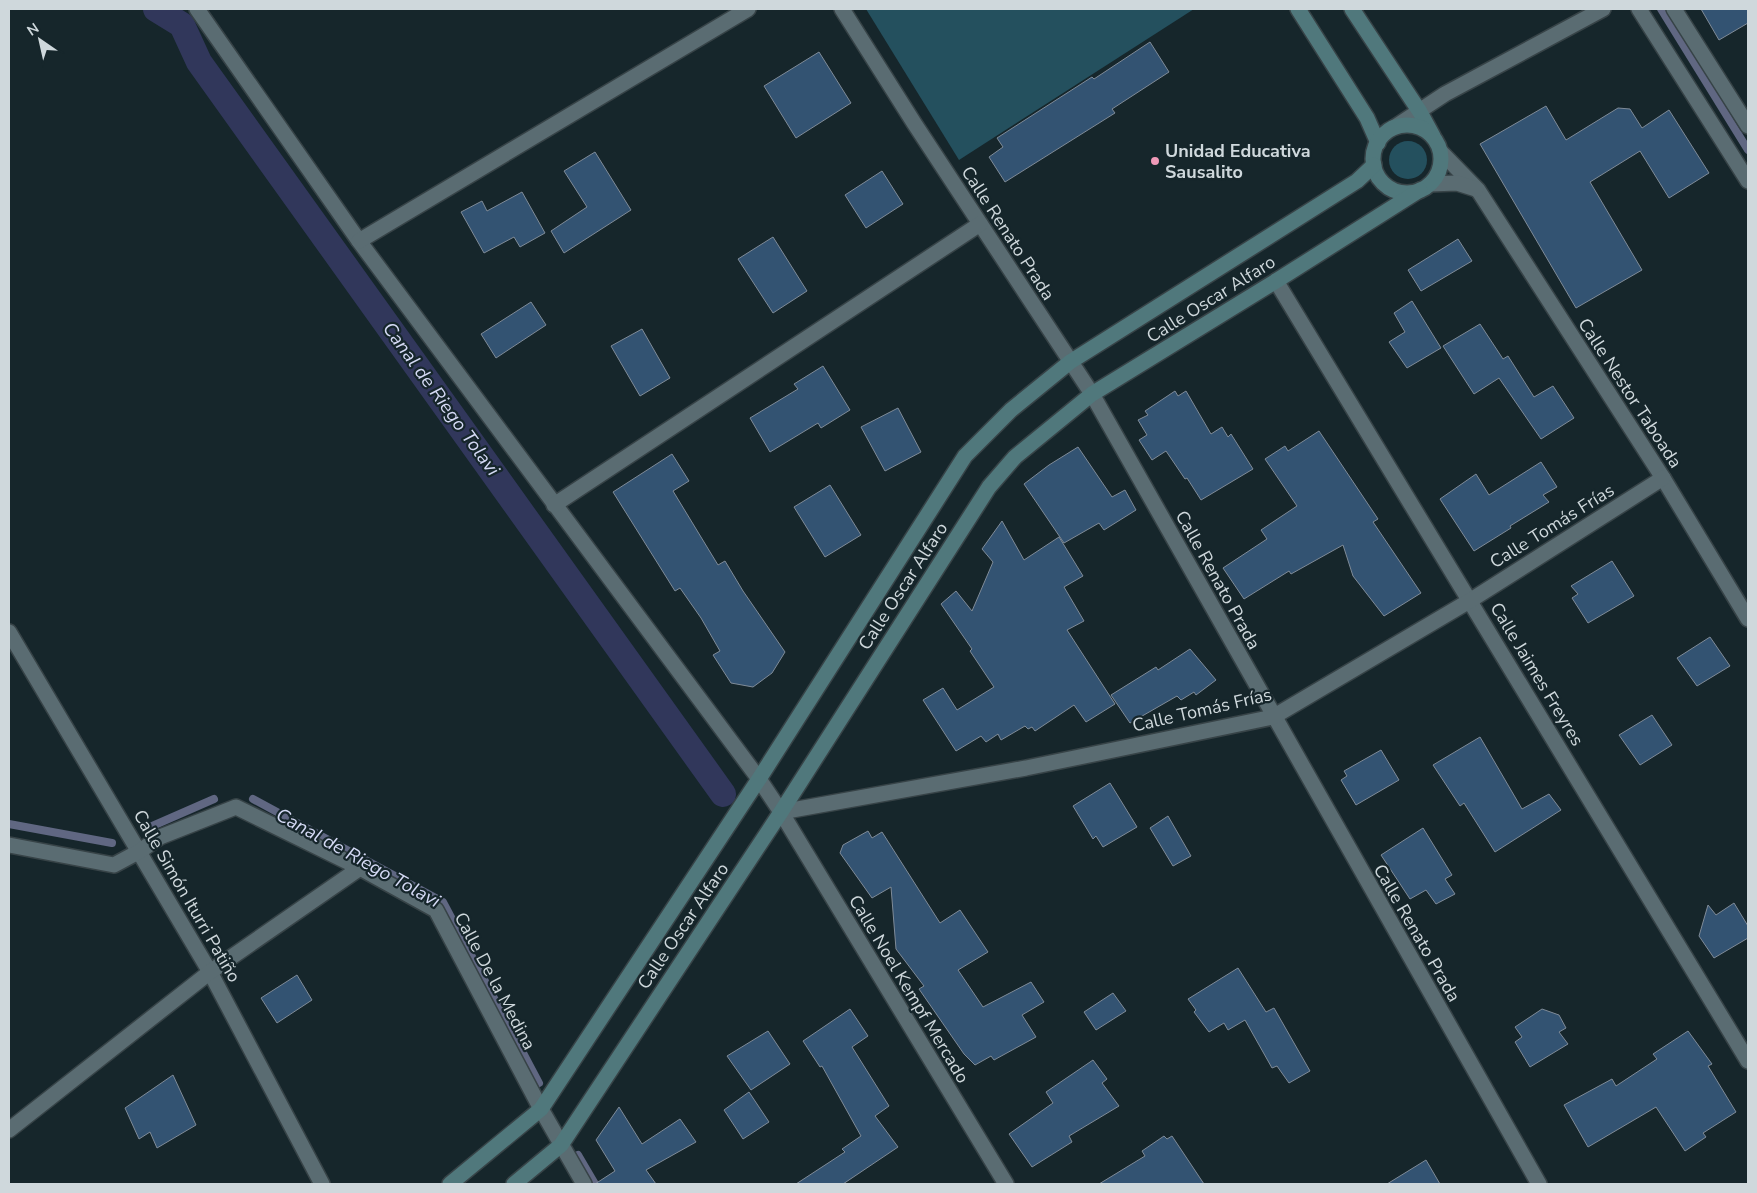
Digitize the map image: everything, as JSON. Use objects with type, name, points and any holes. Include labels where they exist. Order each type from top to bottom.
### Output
[{"type":"main road","points":[[1298,9],[1367,118],[1378,143]]},
{"type":"main road","points":[[1352,9],[1420,112],[1438,147],[1441,164],[1438,175],[1425,187],[1410,193],[1391,189],[1377,175],[1374,165],[1374,153],[1378,143],[1385,134],[1395,127],[1407,125],[1418,127],[1429,133],[1438,147]]},
{"type":"main road","name":"Calle Oscar Alfaro","points":[[450,1184],[541,1109],[759,780],[965,456],[1011,410],[1070,362],[1357,180],[1374,165]]},
{"type":"main road","name":"Calle Oscar Alfaro","points":[[514,1184],[561,1144],[781,812],[989,487],[1015,457],[1092,394],[1425,187]]},
{"type":"street","name":"Calle Noel Kempf Mercado","points":[[196,9],[359,241],[759,780],[781,812],[1006,1184]]},
{"type":"street","points":[[359,241],[748,9]]},
{"type":"street","name":"Calle Renato Prada","points":[[842,9],[1092,394],[1538,1184]]},
{"type":"street","points":[[1395,127],[1445,94],[1603,9]]},
{"type":"street","points":[[1639,9],[1748,181]]},
{"type":"street","points":[[1674,9],[1748,126]]},
{"type":"street","name":"Calle Nestor Taboada","points":[[1438,147],[1478,190],[1663,478],[1748,619]]},
{"type":"street","points":[[1425,187],[1456,183],[1478,190]]},
{"type":"street","points":[[554,505],[980,224]]},
{"type":"street","name":"Calle Jaimes Freyres","points":[[1276,281],[1471,600],[1748,1061]]},
{"type":"street","name":"Calle Tomás Frías","points":[[781,812],[1026,768],[1274,717],[1471,600],[1663,478]]},
{"type":"street","name":"Calle Simón Iturri Patiño","points":[[9,632],[210,972],[322,1184]]},
{"type":"street","name":"Calle De la Medina","points":[[140,851],[160,837],[236,807],[360,868],[436,910],[541,1109]]},
{"type":"street","points":[[9,845],[114,865],[140,851]]},
{"type":"street","points":[[9,1130],[210,972],[360,868]]},
{"type":"street","points":[[541,1109],[584,1184]]},
{"type":"shaded area","points":[[866,9],[1194,9],[959,160]]},
{"type":"shaded area","points":[[1408,141],[1422,146],[1427,160],[1422,174],[1408,179],[1394,174],[1389,160],[1394,146]]},
{"type":"building","points":[[1701,9],[1748,9],[1748,23],[1719,40]]},
{"type":"building","points":[[1150,42],[1169,72],[1112,109],[1115,113],[1005,182],[989,157],[1003,147],[997,138],[1092,77],[1094,79]]},
{"type":"building","points":[[819,52],[851,103],[796,138],[764,86]]},
{"type":"building","points":[[1546,106],[1566,140],[1618,108],[1630,109],[1642,128],[1669,110],[1709,173],[1669,198],[1640,151],[1590,182],[1642,270],[1576,308],[1480,144]]},
{"type":"building","points":[[595,152],[631,210],[564,253],[551,231],[587,207],[564,171]]},
{"type":"building","points":[[882,171],[903,204],[866,228],[845,195]]},
{"type":"building","points":[[522,192],[545,233],[520,247],[514,237],[484,253],[461,212],[482,201],[487,211]]},
{"type":"building","points":[[773,237],[807,291],[773,313],[738,259]]},
{"type":"building","points":[[1458,239],[1472,261],[1421,291],[1408,270]]},
{"type":"building","points":[[1412,301],[1441,348],[1407,368],[1389,342],[1405,332],[1394,313]]},
{"type":"building","points":[[531,302],[546,325],[496,358],[481,334]]},
{"type":"building","points":[[1480,324],[1503,359],[1508,356],[1534,397],[1553,386],[1574,418],[1541,439],[1499,378],[1474,394],[1443,346]]},
{"type":"building","points":[[642,329],[670,378],[640,396],[611,346]]},
{"type":"building","points":[[823,366],[850,410],[821,428],[818,423],[770,452],[750,418],[798,389],[794,384]]},
{"type":"building","points":[[1175,391],[1178,396],[1186,391],[1211,434],[1222,427],[1228,437],[1231,434],[1253,469],[1201,500],[1166,451],[1152,460],[1139,440],[1147,435],[1138,420],[1148,415],[1145,411]]},
{"type":"building","points":[[898,408],[921,452],[885,471],[861,427]]},
{"type":"building","points":[[1319,431],[1378,519],[1373,522],[1421,593],[1384,616],[1353,576],[1343,545],[1291,574],[1289,571],[1244,599],[1223,568],[1267,539],[1261,530],[1297,506],[1265,459],[1285,446],[1288,451]]},
{"type":"building","points":[[1078,447],[1112,497],[1125,490],[1136,510],[1104,530],[1099,523],[1064,543],[1024,484],[1049,465]]},
{"type":"building","points":[[672,454],[689,481],[673,491],[718,565],[725,561],[785,652],[772,673],[753,687],[731,683],[713,655],[720,651],[701,618],[680,588],[675,591],[613,492]]},
{"type":"building","points":[[1541,462],[1557,487],[1543,495],[1549,502],[1474,551],[1440,499],[1476,474],[1489,495]]},
{"type":"building","points":[[830,485],[861,535],[825,557],[794,507]]},
{"type":"building","points":[[1002,521],[1024,560],[1059,537],[1083,576],[1064,587],[1084,621],[1067,630],[1115,704],[1086,722],[1074,705],[1035,731],[1032,727],[1028,729],[1025,726],[1001,740],[998,734],[986,742],[981,736],[956,751],[923,700],[943,688],[957,710],[994,687],[970,651],[972,649],[941,604],[956,591],[972,611],[993,562],[982,549]]},
{"type":"building","points":[[1612,561],[1634,596],[1588,623],[1572,598],[1578,594],[1571,586]]},
{"type":"building","points":[[1710,637],[1730,666],[1697,686],[1677,658]]},
{"type":"building","points":[[1190,649],[1216,680],[1196,695],[1194,692],[1181,700],[1177,696],[1130,723],[1111,695],[1156,667],[1158,670]]},
{"type":"building","points":[[1652,715],[1672,745],[1640,765],[1619,735]]},
{"type":"building","points":[[1480,737],[1522,809],[1549,794],[1561,810],[1495,852],[1464,803],[1460,806],[1433,765]]},
{"type":"building","points":[[1381,750],[1399,780],[1356,805],[1341,780],[1347,776],[1344,771]]},
{"type":"building","points":[[1110,783],[1137,827],[1103,847],[1096,836],[1093,839],[1073,806]]},
{"type":"building","points":[[1168,816],[1191,856],[1173,866],[1150,828]]},
{"type":"building","points":[[1423,828],[1452,875],[1445,879],[1455,894],[1436,904],[1426,890],[1410,899],[1381,855]]},
{"type":"building","points":[[868,831],[872,838],[882,832],[940,923],[960,910],[988,952],[958,970],[983,1007],[1031,982],[1044,1002],[1022,1015],[1036,1037],[994,1060],[991,1056],[975,1065],[964,1054],[919,989],[924,986],[896,949],[891,887],[872,898],[840,853],[843,845]]},
{"type":"building","points":[[1734,903],[1748,926],[1748,938],[1714,958],[1699,936],[1708,905],[1716,915]]},
{"type":"building","points":[[1238,968],[1266,1012],[1274,1008],[1310,1071],[1289,1083],[1277,1066],[1272,1068],[1245,1020],[1228,1030],[1224,1023],[1209,1032],[1194,1012],[1196,1010],[1188,999]]},
{"type":"building","points":[[297,975],[312,1000],[277,1023],[261,998]]},
{"type":"building","points":[[1113,993],[1126,1011],[1096,1030],[1084,1012]]},
{"type":"building","points":[[850,1009],[868,1036],[852,1047],[889,1106],[875,1116],[898,1147],[843,1184],[796,1184],[845,1152],[842,1149],[861,1136],[822,1066],[820,1067],[803,1041]]},
{"type":"building","points":[[1542,1009],[1559,1015],[1566,1028],[1559,1032],[1568,1044],[1530,1067],[1515,1042],[1522,1037],[1515,1027]]},
{"type":"building","points":[[768,1031],[790,1064],[751,1090],[727,1056]]},
{"type":"building","points":[[1688,1031],[1712,1064],[1708,1066],[1736,1112],[1703,1133],[1706,1137],[1685,1151],[1656,1107],[1588,1147],[1564,1105],[1612,1079],[1616,1086],[1657,1059],[1653,1054]]},
{"type":"building","points":[[1093,1060],[1107,1079],[1102,1083],[1119,1106],[1069,1136],[1072,1142],[1032,1167],[1009,1134],[1053,1103],[1046,1092]]},
{"type":"building","points":[[173,1075],[196,1125],[157,1148],[150,1132],[139,1139],[125,1108]]},
{"type":"building","points":[[749,1092],[769,1122],[743,1139],[724,1110]]},
{"type":"building","points":[[619,1107],[642,1144],[680,1119],[696,1142],[646,1170],[656,1184],[595,1184],[615,1171],[596,1140]]},
{"type":"building","points":[[1164,1136],[1167,1139],[1172,1136],[1204,1184],[1099,1184],[1145,1156],[1142,1151]]},
{"type":"building","points":[[1426,1160],[1440,1184],[1387,1184]]},
{"type":"waterway","name":"Canal de Riego Tolavi","points":[[156,9],[182,25],[199,62],[723,794]]},
{"type":"waterway","points":[[1661,9],[1748,150]]},
{"type":"waterway","name":"Canal de Riego Tolavi","points":[[150,827],[214,799]]},
{"type":"waterway","name":"Canal de Riego Tolavi","points":[[253,799],[443,902],[539,1083]]},
{"type":"waterway","name":"Canal de Riego Tolavi","points":[[9,824],[112,843]]},
{"type":"waterway","name":"Canal de Riego Tolavi","points":[[578,1155],[595,1184]]},
{"type":"place","name":"Unidad Educativa Sausalito","points":[[1155,161]]}]
